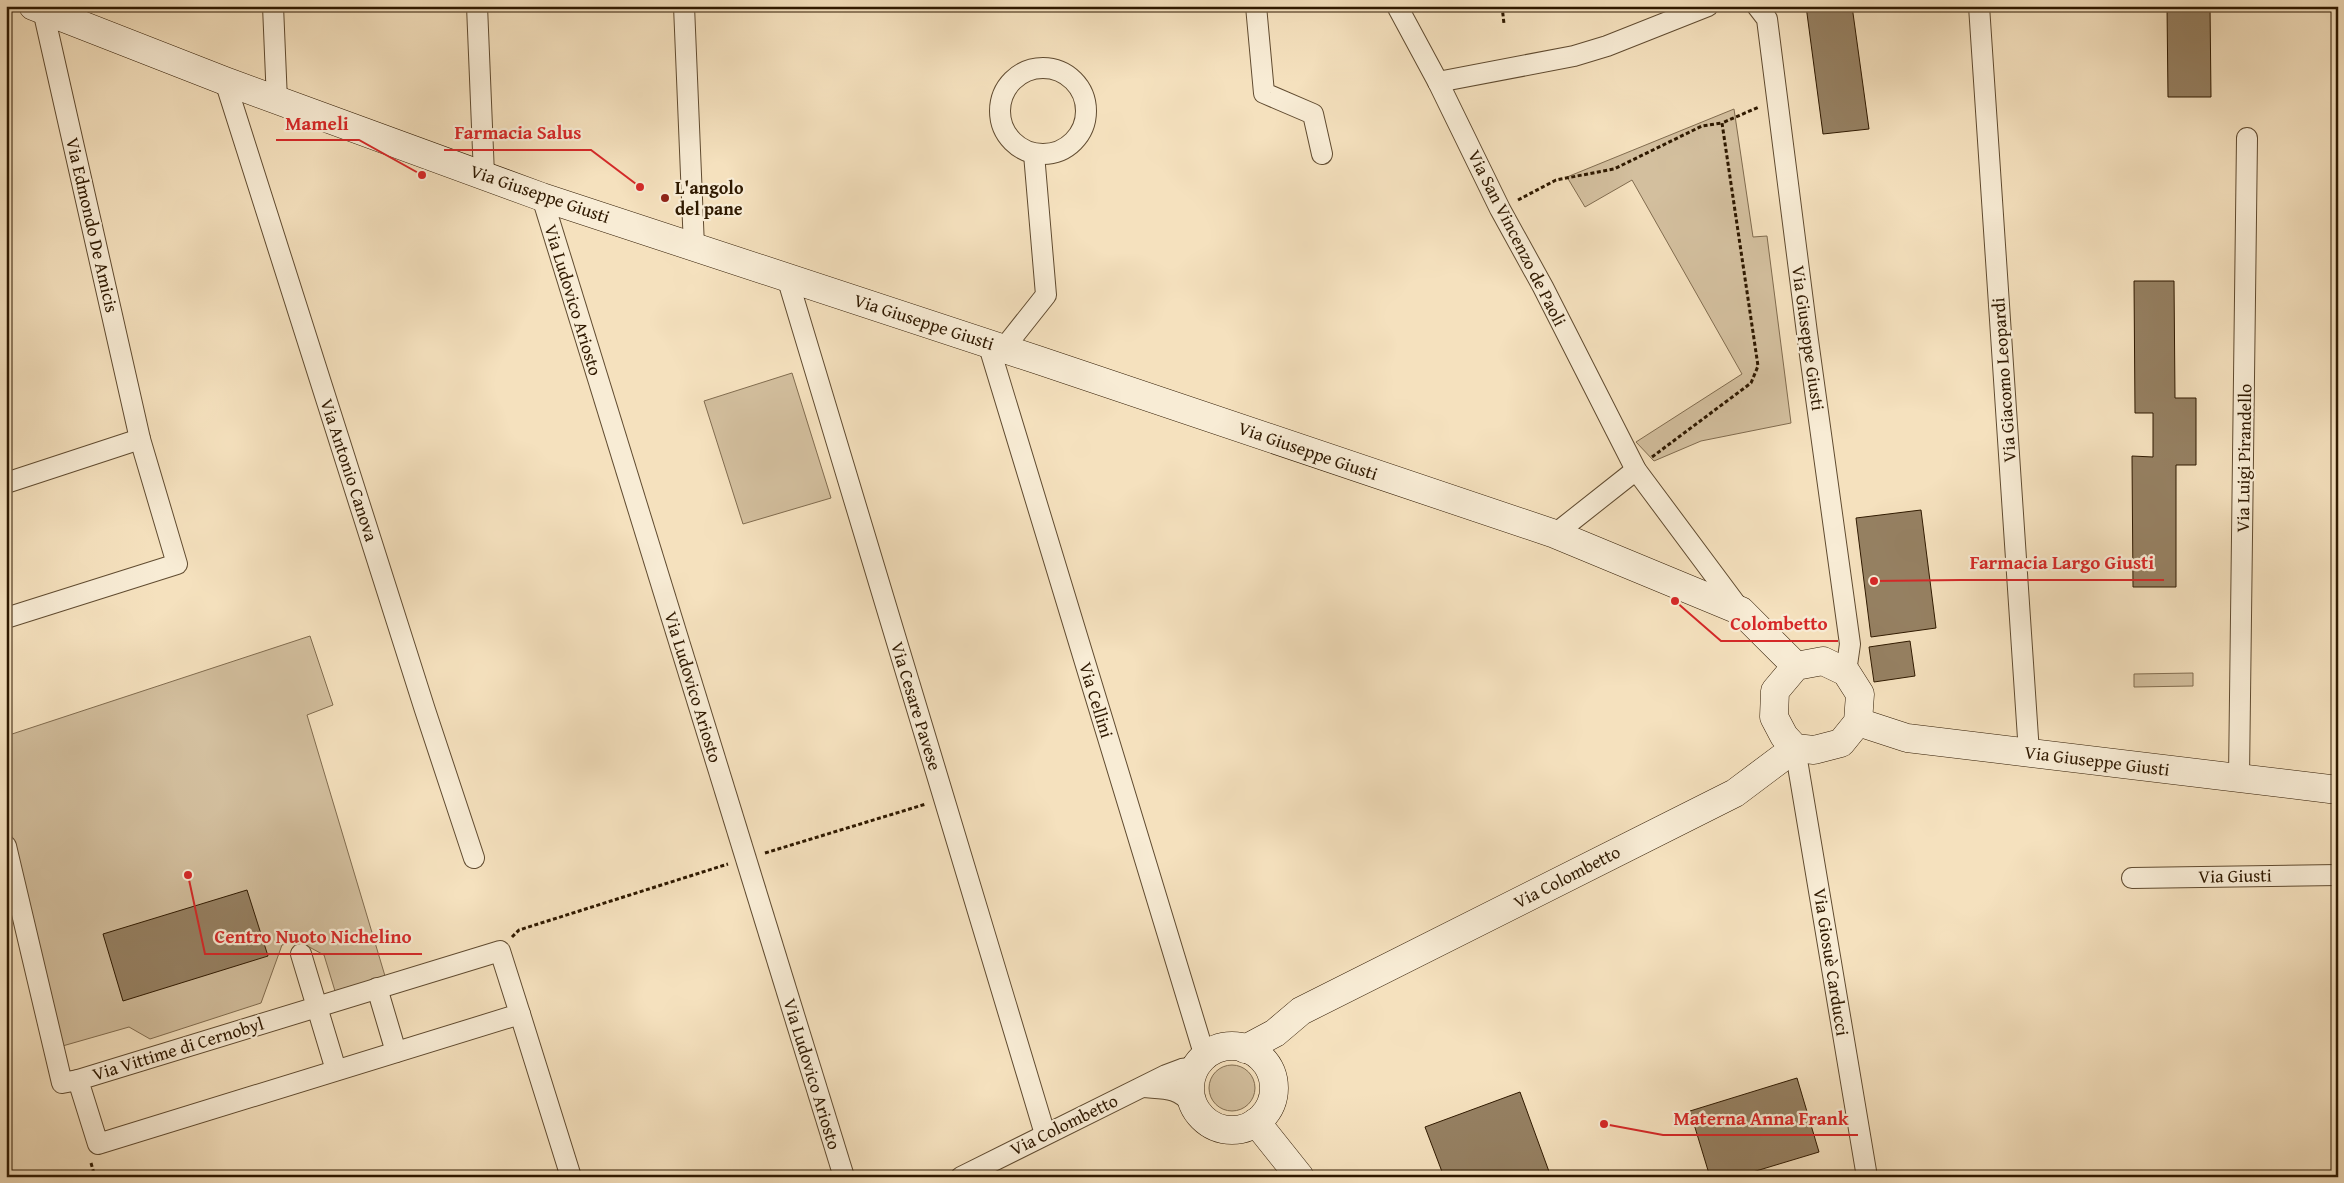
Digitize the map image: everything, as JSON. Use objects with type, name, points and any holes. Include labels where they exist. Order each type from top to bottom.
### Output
[{"type":"street","points":[[273,6],[277,101]]},
{"type":"street","points":[[477,6],[484,174]]},
{"type":"street","points":[[684,6],[694,247]]},
{"type":"street","points":[[1256,6],[1264,93],[1313,114],[1322,154]]},
{"type":"street","name":"Via San Vincenzo de Paoli","points":[[1396,6],[1438,82],[1500,209],[1543,287],[1636,470],[1740,611]]},
{"type":"street","points":[[1438,82],[1574,56],[1607,46],[1708,6]]},
{"type":"street","name":"Via Giuseppe Giusti","points":[[1757,6],[1767,19],[1778,99],[1807,333],[1850,644],[1846,672]]},
{"type":"street","name":"Via Giacomo Leopardi","points":[[1979,6],[2029,753]]},
{"type":"street","name":"Via Giuseppe Giusti","points":[[38,8],[277,101],[484,174],[542,197],[996,346],[1555,534],[1740,611],[1796,666]]},
{"type":"street","name":"Via Edmondo De Amicis","points":[[6,618],[177,564],[140,439],[38,8]]},
{"type":"street","points":[[1047,68],[1065,74],[1079,86],[1086,100],[1087,118],[1082,132],[1069,147],[1055,153],[1034,154],[1023,150],[1010,141],[1000,122],[1000,103],[1005,89],[1018,75],[1032,69],[1047,68]]},
{"type":"street","name":"Via Antonio Canova","points":[[225,81],[474,858]]},
{"type":"street","name":"Via Luigi Pirandello","points":[[2239,777],[2247,138]]},
{"type":"street","points":[[996,346],[1046,295],[1034,154]]},
{"type":"street","name":"Via Ludovico Ariosto","points":[[542,197],[844,1177]]},
{"type":"street","name":"Via Cesare Pavese","points":[[787,277],[1045,1134]]},
{"type":"street","name":"Via Cellini","points":[[996,346],[1201,1062]]},
{"type":"street","points":[[6,483],[140,439]]},
{"type":"street","points":[[1555,534],[1636,470]]},
{"type":"street","points":[[1823,661],[1846,672],[1860,694],[1858,722],[1841,743],[1814,750],[1795,748],[1784,736],[1774,717],[1775,691],[1796,666],[1823,661]]},
{"type":"street","name":"Via Giuseppe Giusti","points":[[1858,722],[1907,738],[2338,790]]},
{"type":"street","name":"Via Colombetto","points":[[960,1177],[1166,1075],[1201,1062],[1224,1048],[1245,1049],[1274,1033],[1301,1011],[1735,793],[1795,748]]},
{"type":"street","name":"Via Giosuè Carducci","points":[[1795,748],[1867,1177]]},
{"type":"street","points":[[6,846],[62,1083],[78,1080]]},
{"type":"street","name":"Via Giusti","points":[[2132,878],[2338,875]]},
{"type":"street","points":[[500,950],[571,1177]]},
{"type":"street","name":"Via Vittime di Cernobyl","points":[[500,950],[78,1080],[98,1144],[520,1014]]},
{"type":"street","points":[[301,954],[336,1070]]},
{"type":"street","points":[[377,988],[396,1052]]},
{"type":"street","name":"Via Colombetto","points":[[1256,1122],[1269,1108],[1274,1090],[1274,1080],[1286,1048],[1296,1031],[1308,1017],[1332,996]]},
{"type":"street","points":[[1245,1049],[1261,1058],[1274,1080]]},
{"type":"street","points":[[1193,1104],[1191,1092],[1192,1079],[1201,1062]]},
{"type":"street","points":[[1141,1087],[1170,1089],[1182,1092],[1206,1121],[1226,1130],[1247,1127],[1256,1122],[1300,1177]]},
{"type":"path","points":[[1502,6],[1504,24]]},
{"type":"path","points":[[1500,209],[1556,180],[1614,169],[1702,126],[1722,123],[1778,99]]},
{"type":"path","points":[[1636,470],[1751,383],[1758,366],[1722,123]]},
{"type":"path","points":[[500,950],[519,930],[944,798]]},
{"type":"shaded area","points":[[1734,109],[1753,237],[1767,236],[1791,423],[1701,441],[1654,461],[1636,442],[1742,374],[1632,180],[1585,207],[1567,177]]},
{"type":"shaded area","points":[[792,373],[831,498],[743,524],[704,401]]},
{"type":"shaded area","points":[[310,636],[333,705],[307,715],[385,976],[335,991],[324,955],[298,941],[282,945],[261,1003],[150,1039],[129,1027],[59,1047],[6,810],[6,736]]},
{"type":"shaded area","points":[[2193,673],[2193,686],[2134,687],[2134,674]]},
{"type":"shaded area","points":[[1232,1065],[1245,1069],[1251,1075],[1255,1088],[1251,1101],[1245,1107],[1232,1111],[1219,1107],[1213,1101],[1209,1088],[1213,1075],[1219,1069]]},
{"type":"building","points":[[1806,6],[1852,6],[1869,129],[1823,134]]},
{"type":"building","points":[[2167,6],[2210,6],[2211,97],[2168,97]]},
{"type":"building","points":[[2134,281],[2174,281],[2175,398],[2196,398],[2196,465],[2176,465],[2176,587],[2133,587],[2132,456],[2153,457],[2153,413],[2135,413]]},
{"type":"building","points":[[1921,510],[1936,628],[1871,637],[1856,518]]},
{"type":"building","points":[[1910,641],[1915,676],[1874,682],[1869,647]]},
{"type":"building","points":[[247,890],[268,956],[123,1001],[103,934]]},
{"type":"building","points":[[1797,1078],[1819,1152],[1736,1177],[1710,1177],[1690,1111]]},
{"type":"building","points":[[1520,1092],[1551,1177],[1444,1177],[1425,1127]]},
{"type":"railway","points":[[2328,1177],[2338,1169]]},
{"type":"place","name":"Mameli","points":[[422,175]]},
{"type":"place","name":"Farmacia Salus","points":[[640,187]]},
{"type":"place","name":"L'angolo del pane","points":[[665,198]]},
{"type":"place","name":"Farmacia Largo Giusti","points":[[1874,581]]},
{"type":"place","name":"Colombetto","points":[[1675,601]]},
{"type":"place","name":"Centro Nuoto Nichelino","points":[[188,875]]},
{"type":"place","name":"Materna Anna Frank","points":[[1604,1124]]}]
